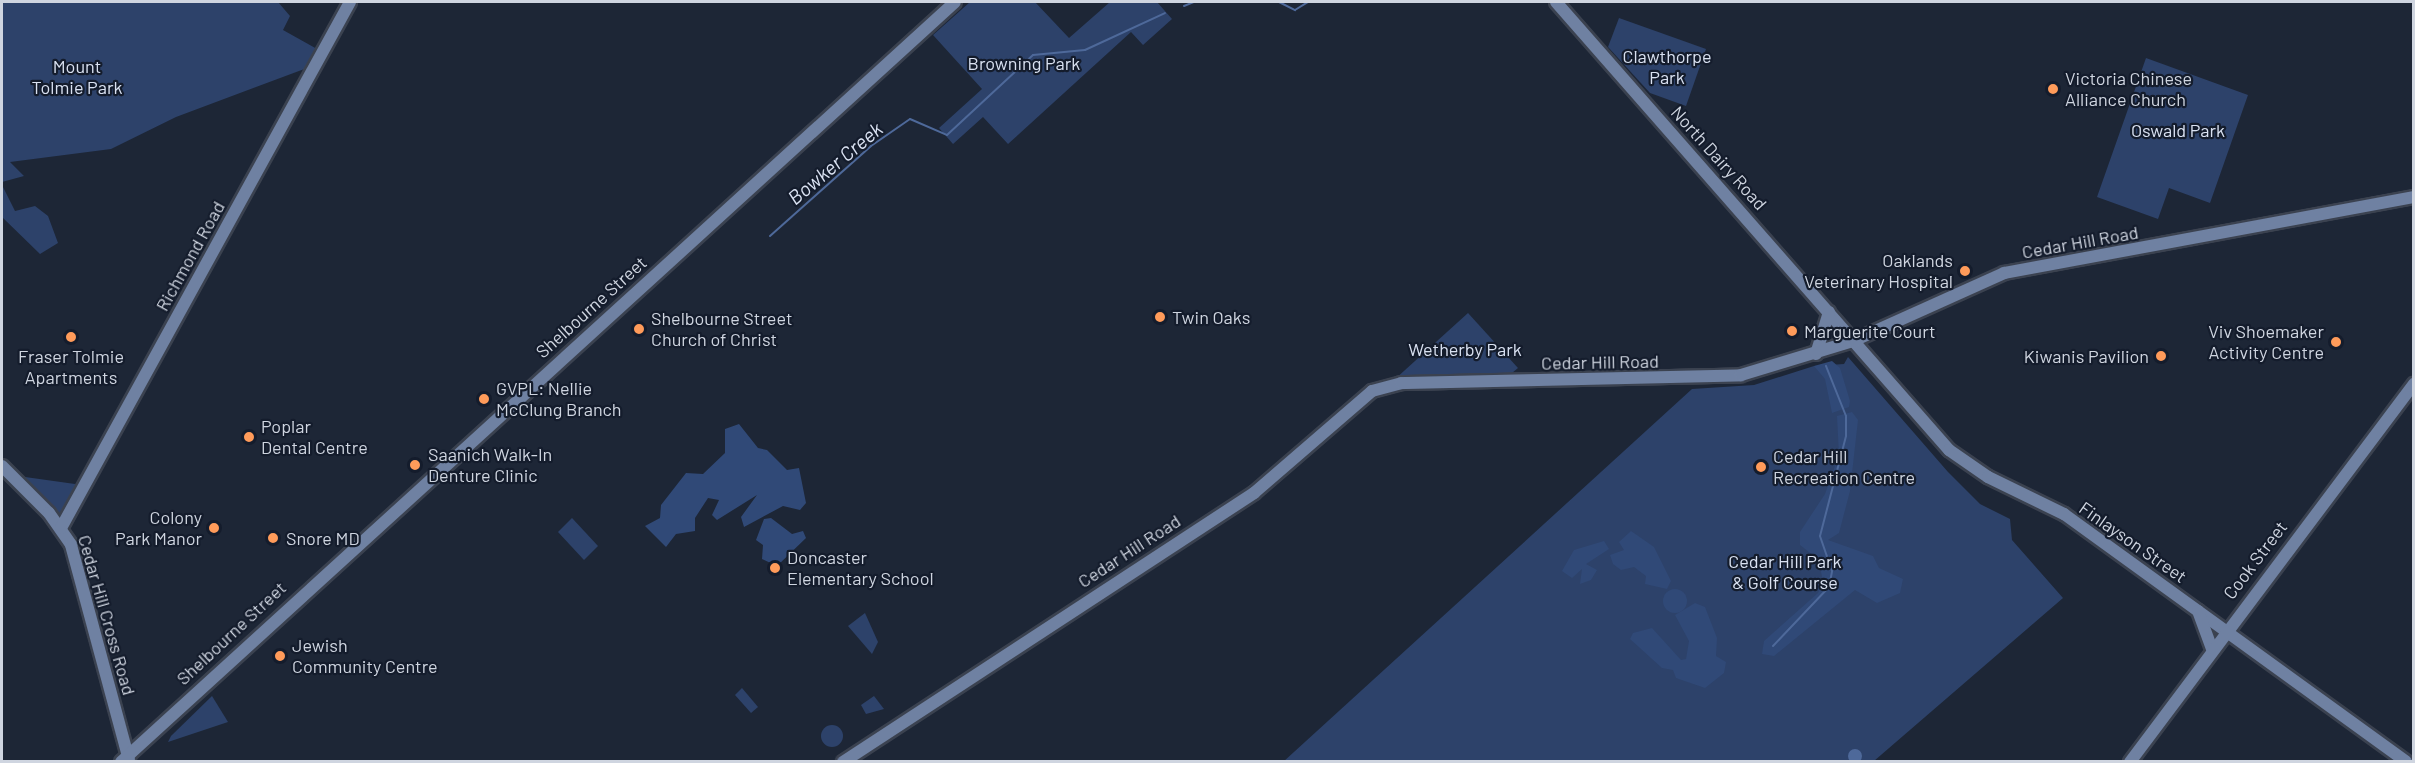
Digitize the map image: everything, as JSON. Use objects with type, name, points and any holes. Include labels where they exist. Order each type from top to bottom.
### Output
[{"type":"street","name":"Richmond Road","points":[[61,528],[350,2]]},
{"type":"street","name":"Shelbourne Street","points":[[126,759],[955,2]]},
{"type":"street","name":"North Dairy Road","points":[[1556,2],[1853,341]]},
{"type":"street","name":"Cedar Hill Road","points":[[843,762],[1254,493],[1371,391],[1401,383],[1702,379],[1762,371],[1853,341],[2004,273],[2414,196]]},
{"type":"street","points":[[1816,354],[1828,312]]},
{"type":"street","name":"Finlayson Street","points":[[1853,341],[1961,460],[2064,514],[2226,629],[2406,762]]},
{"type":"street","name":"Cook Street","points":[[2130,762],[2226,629],[2414,384]]},
{"type":"street","name":"Cedar Hill Cross Road","points":[[2,466],[61,528],[71,545],[126,759]]},
{"type":"street","points":[[2196,608],[2212,649]]},
{"type":"green space","name":"Mount Tolmie Park","points":[[2,2],[278,2],[290,16],[283,30],[317,49],[307,68],[176,117],[111,149],[10,162],[24,176],[2,182]]},
{"type":"green space","name":"Browning Park","points":[[970,2],[1035,2],[1069,38],[1110,2],[1157,2],[1172,19],[1143,45],[1131,32],[1008,144],[983,117],[953,144],[939,128],[982,89],[933,35]]},
{"type":"green space","name":"Clawthorpe Park","points":[[1619,18],[1706,49],[1686,106],[1650,93],[1608,47]]},
{"type":"green space","name":"Oswald Park","points":[[2146,58],[2248,95],[2210,203],[2169,188],[2158,219],[2097,197]]},
{"type":"green space","points":[[2,185],[15,211],[35,206],[48,216],[58,243],[40,254],[2,217]]},
{"type":"green space","name":"Wetherby Park","points":[[1468,313],[1518,368],[1512,373],[1394,380]]},
{"type":"green space","name":"Cedar Hill Park & Golf Course","points":[[1848,357],[1948,472],[1980,504],[2010,519],[2012,540],[2063,598],[1874,761],[1283,762],[1692,389],[1754,385],[1814,366],[1844,364]]},
{"type":"green space","points":[[18,476],[75,484],[77,489],[58,516]]},
{"type":"green space","points":[[572,518],[598,546],[584,560],[558,532]]},
{"type":"green space","points":[[865,613],[878,642],[872,654],[848,626]]},
{"type":"green space","points":[[742,688],[758,707],[751,713],[735,695]]},
{"type":"green space","points":[[212,696],[228,722],[168,742],[171,736]]},
{"type":"green space","points":[[874,696],[884,709],[866,714],[861,705]]},
{"type":"green space","points":[[832,725],[840,728],[843,736],[840,744],[832,747],[824,744],[821,736],[824,728]]},
{"type":"shaded area","points":[[1832,361],[1840,368],[1850,401],[1849,407],[1832,413],[1825,379],[1814,366]]},
{"type":"shaded area","points":[[1852,412],[1858,420],[1850,491],[1839,533],[1828,540],[1873,556],[1879,568],[1903,579],[1900,593],[1877,603],[1855,590],[1774,656],[1762,654],[1764,641],[1818,593],[1823,583],[1819,560],[1800,545],[1800,532],[1825,494],[1839,455],[1837,416]]},
{"type":"shaded area","points":[[739,424],[758,448],[767,450],[787,470],[799,468],[806,503],[800,510],[783,506],[744,527],[741,517],[757,495],[717,520],[712,515],[719,500],[708,498],[695,518],[695,531],[676,534],[666,547],[645,526],[660,518],[661,505],[686,473],[703,474],[725,453],[725,429]]},
{"type":"shaded area","points":[[771,518],[792,534],[803,531],[806,538],[777,566],[762,559],[763,545],[756,540],[764,519]]},
{"type":"shaded area","points":[[1631,531],[1654,547],[1671,581],[1667,589],[1645,584],[1646,576],[1634,567],[1621,570],[1613,564],[1610,555],[1624,550],[1619,542]]},
{"type":"shaded area","points":[[1604,541],[1609,549],[1586,564],[1597,570],[1591,580],[1580,584],[1582,569],[1572,578],[1562,571],[1574,550]]},
{"type":"shaded area","points":[[1670,589],[1680,589],[1687,596],[1687,606],[1680,613],[1670,613],[1663,606],[1663,596]]},
{"type":"shaded area","points":[[1695,603],[1705,607],[1717,638],[1716,656],[1726,662],[1724,673],[1705,688],[1676,678],[1673,670],[1662,668],[1630,639],[1633,633],[1652,628],[1681,660],[1686,659],[1689,641],[1675,615]]},
{"type":"shaded area","points":[[1852,749],[1858,749],[1862,756],[1858,763],[1852,763],[1848,759],[1848,753]]},
{"type":"waterway","name":"Bowker Creek","points":[[1184,6],[1194,2]]},
{"type":"waterway","name":"Bowker Creek","points":[[1279,2],[1295,10],[1308,2]]},
{"type":"waterway","name":"Bowker Creek","points":[[770,236],[871,146],[910,119],[947,135],[1033,55],[1085,50],[1165,13]]},
{"type":"waterway","points":[[1773,646],[1829,587],[1832,571],[1820,536],[1846,436],[1846,416],[1826,366]]},
{"type":"place","name":"Victoria Chinese Alliance Church","points":[[2053,89]]},
{"type":"place","name":"Oaklands Veterinary Hospital","points":[[1965,271]]},
{"type":"place","name":"Twin Oaks","points":[[1160,317]]},
{"type":"place","name":"Shelbourne Street Church of Christ","points":[[639,329]]},
{"type":"place","name":"Marguerite Court","points":[[1792,331]]},
{"type":"place","name":"Fraser Tolmie Apartments","points":[[71,337]]},
{"type":"place","name":"Viv Shoemaker Activity Centre","points":[[2336,342]]},
{"type":"place","name":"Kiwanis Pavilion","points":[[2161,356]]},
{"type":"place","name":"GVPL: Nellie McClung Branch","points":[[484,399]]},
{"type":"place","name":"Poplar Dental Centre","points":[[249,437]]},
{"type":"place","name":"Saanich Walk-In Denture Clinic","points":[[415,465]]},
{"type":"place","name":"Cedar Hill Recreation Centre","points":[[1761,467]]},
{"type":"place","name":"Colony Park Manor","points":[[214,528]]},
{"type":"place","name":"Snore MD","points":[[273,538]]},
{"type":"place","name":"Doncaster Elementary School","points":[[775,568]]},
{"type":"place","name":"Jewish Community Centre","points":[[280,656]]}]
